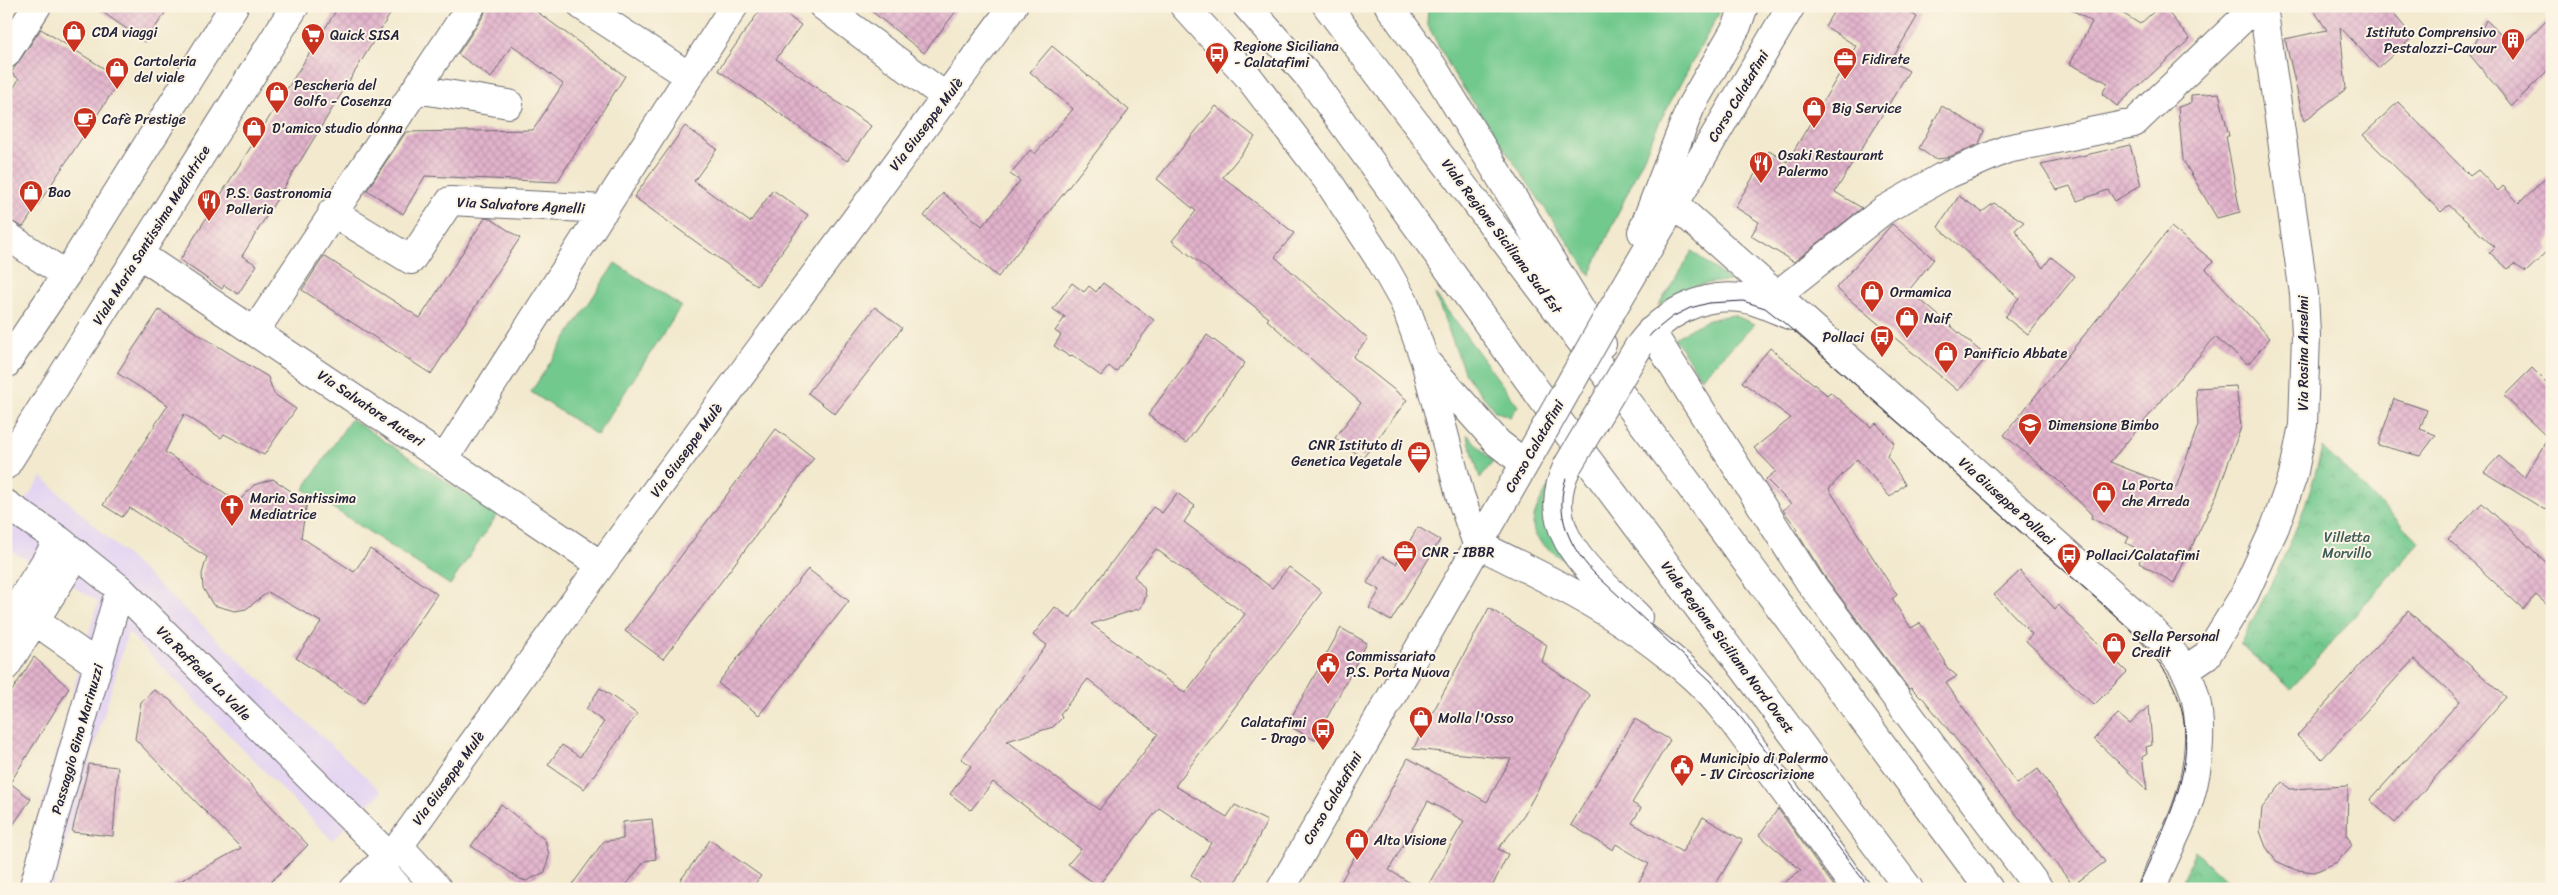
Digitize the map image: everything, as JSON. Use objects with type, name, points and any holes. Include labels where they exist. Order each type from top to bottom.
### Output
[{"type":"street","points":[[6,364],[66,275],[234,6]]},
{"type":"street","name":"Viale Maria Santissima Mediatrice","points":[[6,465],[295,6]]},
{"type":"street","points":[[255,331],[332,212],[471,6]]},
{"type":"street","points":[[582,6],[689,76]]},
{"type":"street","points":[[445,458],[734,6]]},
{"type":"street","points":[[823,6],[946,97]]},
{"type":"street","name":"Via Giuseppe Mulè","points":[[354,889],[389,856],[600,565],[1013,6]]},
{"type":"street","points":[[1184,6],[1247,75],[1328,182],[1382,264],[1404,302],[1425,361],[1460,495],[1477,544],[1571,590],[1604,609],[1649,640],[1694,677]]},
{"type":"street","name":"Viale Regione Siciliana Nord Ovest","points":[[1247,6],[1310,78],[1546,404],[1909,889]]},
{"type":"street","name":"Viale Regione Siciliana Sud Est","points":[[1327,6],[1676,468]]},
{"type":"street","points":[[1389,6],[1433,68],[1676,468],[1989,889]]},
{"type":"street","points":[[1414,6],[1416,25],[1433,68]]},
{"type":"street","points":[[1612,310],[1691,106],[1737,26],[1744,6]]},
{"type":"street","name":"Corso Calatafimi","points":[[1280,889],[1674,204],[1777,18],[1791,6]]},
{"type":"street","points":[[1777,295],[1884,210],[1942,177],[2007,149],[2134,123],[2256,6]]},
{"type":"street","name":"Via Rosina Anselmi","points":[[2185,670],[2207,655],[2244,595],[2274,527],[2293,476],[2303,425],[2306,335],[2304,294],[2263,6]]},
{"type":"street","points":[[6,54],[32,8]]},
{"type":"street","points":[[416,89],[508,104]]},
{"type":"street","name":"Via Salvatore Agnelli","points":[[332,212],[411,260],[450,201],[605,209]]},
{"type":"street","name":"Via Giuseppe Pollaci","points":[[1674,204],[2142,620],[2169,647],[2185,670],[2193,690],[2198,712],[2199,743],[2184,813],[2152,889]]},
{"type":"street","points":[[6,235],[66,275]]},
{"type":"street","name":"Via Salvatore Auteri","points":[[139,254],[445,458],[600,565]]},
{"type":"street","points":[[1803,320],[1743,298],[1726,297],[1690,304],[1671,315],[1645,339],[1568,465],[1561,485],[1559,515],[1562,529],[1578,558],[1592,574],[1645,623],[1737,727],[1856,889]]},
{"type":"street","points":[[1645,339],[1810,581],[2039,889]]},
{"type":"street","points":[[1425,361],[1498,443],[1524,463]]},
{"type":"street","name":"Via Raffaele La Valle","points":[[6,504],[68,547],[120,589],[389,856]]},
{"type":"street","points":[[6,666],[35,622],[68,547]]},
{"type":"street","points":[[6,624],[68,547]]},
{"type":"street","name":"Passaggio Gino Marinuzzi","points":[[34,889],[120,589]]},
{"type":"street","points":[[35,622],[98,665]]},
{"type":"street","points":[[389,856],[399,889]]},
{"type":"street","points":[[389,856],[438,889]]},
{"type":"shaded area","points":[[42,477],[382,792],[332,840],[128,632],[53,889],[19,889],[98,601],[6,548],[6,526]]},
{"type":"green space","points":[[1428,6],[1723,6],[1661,119],[1590,275],[1454,74],[1427,24]]},
{"type":"green space","points":[[1692,251],[1730,281],[1709,283],[1692,288],[1675,295],[1658,306]]},
{"type":"green space","points":[[615,263],[681,306],[597,435],[531,392]]},
{"type":"green space","points":[[1435,294],[1518,406],[1510,417],[1495,411],[1465,374]]},
{"type":"green space","points":[[1733,315],[1755,324],[1701,378],[1675,339],[1702,323]]},
{"type":"green space","points":[[351,419],[497,515],[450,585],[304,489]]},
{"type":"green space","points":[[1467,434],[1493,462],[1480,478]]},
{"type":"green space","name":"Villetta Morvillo","points":[[2322,447],[2419,542],[2291,689],[2240,644],[2277,572],[2298,524]]},
{"type":"green space","points":[[1550,484],[1570,563],[1545,546],[1537,538],[1534,530],[1533,521],[1536,511]]},
{"type":"green space","points":[[2195,851],[2235,889],[2180,889]]},
{"type":"building","points":[[94,6],[170,6],[145,42]]},
{"type":"building","points":[[339,6],[395,6],[242,256],[257,265],[238,294],[224,285],[222,289],[180,260]]},
{"type":"building","points":[[487,6],[529,6],[625,76],[557,182],[425,176],[403,214],[367,190],[406,132],[533,130],[563,84],[512,45],[491,78],[458,54],[484,15]]},
{"type":"building","points":[[763,6],[774,6],[801,25],[776,59],[871,126],[847,161],[718,70]]},
{"type":"building","points":[[865,6],[960,6],[924,53]]},
{"type":"building","points":[[1837,6],[1901,6],[1917,17],[1891,61],[1909,71],[1835,192],[1862,208],[1794,262],[1751,236],[1759,222],[1735,207],[1769,151],[1787,162],[1856,46],[1825,26]]},
{"type":"building","points":[[2066,6],[2111,6],[2140,24],[2160,6],[2163,6],[2190,39],[2117,106],[2102,94],[2108,83],[2070,64],[2092,22]]},
{"type":"building","points":[[2311,6],[2387,6],[2413,37],[2378,68],[2340,27],[2346,89],[2304,121],[2285,39],[2327,30]]},
{"type":"building","name":"Istituto Comprensivo Pestalozzi-Cavour","points":[[2552,15],[2552,66],[2512,106],[2470,55],[2486,20],[2518,50]]},
{"type":"building","points":[[41,29],[121,79],[23,227],[6,219],[6,101],[19,79],[11,73]]},
{"type":"building","points":[[1052,46],[1129,110],[998,277],[924,216],[943,193],[982,226],[1020,181],[1010,174],[1030,150],[1035,154],[1073,109],[1030,72]]},
{"type":"building","points":[[2219,93],[2229,136],[2226,136],[2240,212],[2217,218],[2183,160],[2178,107],[2191,103],[2191,95]]},
{"type":"building","points":[[2398,102],[2470,176],[2478,170],[2498,191],[2503,186],[2519,203],[2552,172],[2552,237],[2546,244],[2549,250],[2526,272],[2514,264],[2508,269],[2489,252],[2494,247],[2449,205],[2441,212],[2363,135]]},
{"type":"building","points":[[1216,106],[1255,137],[1223,177],[1294,233],[1275,257],[1368,339],[1353,357],[1407,400],[1363,458],[1335,438],[1361,403],[1267,320],[1269,318],[1172,241],[1196,211],[1157,179]]},
{"type":"building","points":[[1942,106],[1984,131],[1979,144],[1946,158],[1934,159],[1919,148]]},
{"type":"building","points":[[685,126],[717,149],[694,181],[750,222],[773,190],[808,215],[757,286],[634,197]]},
{"type":"building","points":[[2130,145],[2141,185],[2115,201],[2108,190],[2077,201],[2070,186],[2057,190],[2041,165]]},
{"type":"building","points":[[1959,196],[1982,212],[1994,203],[2024,222],[2015,230],[2043,268],[2051,257],[2075,276],[2028,335],[2005,317],[2019,298],[1938,227]]},
{"type":"building","points":[[485,218],[491,219],[520,238],[431,374],[302,290],[324,256],[420,318]]},
{"type":"building","points":[[1892,224],[1934,259],[1909,290],[1987,357],[1958,391],[1836,288]]},
{"type":"building","points":[[2171,227],[2213,261],[2206,269],[2270,338],[2248,364],[2215,337],[2110,462],[2176,488],[2198,425],[2196,388],[2236,386],[2241,427],[2217,494],[2174,583],[2139,563],[2143,552],[2126,543],[2129,537],[2091,518],[2092,515],[2063,485],[2004,435]]},
{"type":"building","points":[[1072,283],[1084,292],[1089,286],[1096,292],[1103,283],[1154,320],[1116,372],[1109,366],[1101,376],[1072,355],[1070,357],[1054,346],[1061,335],[1055,331],[1065,317],[1053,309]]},
{"type":"building","points":[[875,307],[902,328],[835,414],[808,393]]},
{"type":"building","points":[[159,310],[268,377],[274,394],[296,409],[264,455],[224,434],[221,438],[184,414],[165,452],[238,502],[254,485],[273,479],[307,502],[301,537],[354,572],[370,549],[437,594],[364,703],[296,658],[321,622],[268,592],[246,609],[235,611],[213,605],[203,588],[202,574],[207,557],[130,508],[122,517],[103,505],[168,405],[117,373]]},
{"type":"building","points":[[1207,335],[1245,363],[1186,443],[1148,415]]},
{"type":"building","points":[[1770,348],[1827,395],[1830,392],[1871,427],[1876,423],[1894,443],[1887,456],[1905,484],[1890,497],[1857,459],[1829,489],[1897,595],[1892,599],[1911,628],[1920,623],[1945,661],[1946,667],[1957,676],[1946,683],[2017,784],[2038,769],[2105,862],[2073,885],[1922,697],[1911,688],[1909,689],[1823,574],[1796,531],[1798,530],[1783,510],[1791,504],[1766,479],[1776,471],[1754,448],[1791,418],[1742,382]]},
{"type":"building","points":[[2532,368],[2552,388],[2552,500],[2545,510],[2484,472],[2499,456],[2524,478],[2548,438],[2504,396]]},
{"type":"building","points":[[2394,399],[2427,410],[2420,429],[2436,435],[2420,456],[2378,445]]},
{"type":"building","points":[[776,429],[814,458],[663,659],[625,631]]},
{"type":"building","points":[[1177,493],[1195,506],[1184,522],[1272,588],[1289,567],[1322,592],[1175,786],[1227,817],[1235,805],[1267,821],[1232,889],[1196,889],[1200,882],[1191,875],[1211,843],[1159,808],[1098,886],[1068,864],[1081,849],[993,782],[971,810],[950,794],[971,766],[961,759],[1047,645],[1033,635],[1055,607],[1070,618],[1153,507],[1162,513]],"holes":[[[1156,549],[1245,614],[1185,693],[1091,624],[1141,608],[1146,596],[1144,588],[1134,576]],[[1088,679],[1158,734],[1099,810],[1007,741],[1053,727],[1062,718],[1060,714]]]},
{"type":"building","points":[[2482,503],[2552,568],[2552,609],[2536,595],[2523,609],[2448,539]]},
{"type":"building","points":[[1418,527],[1440,540],[1391,621],[1369,608],[1380,590],[1367,583],[1382,556],[1396,564]]},
{"type":"building","points":[[808,569],[849,601],[759,715],[718,683]]},
{"type":"building","points":[[2020,571],[2055,609],[2058,605],[2127,672],[2094,705],[2026,641],[2032,634],[1994,595]]},
{"type":"building","points":[[1489,608],[1547,645],[1542,662],[1590,695],[1521,820],[1498,849],[1508,854],[1491,889],[1426,889],[1464,821],[1428,801],[1389,870],[1420,889],[1337,889],[1408,758],[1487,802],[1511,759],[1413,749]]},
{"type":"building","points":[[2408,611],[2506,697],[2395,823],[2370,800],[2460,701],[2414,659],[2322,759],[2297,736]]},
{"type":"building","points":[[1341,628],[1367,643],[1315,740],[1287,725]]},
{"type":"building","points":[[34,657],[69,688],[10,783],[31,799],[6,835],[6,700]]},
{"type":"building","points":[[600,688],[637,714],[584,789],[548,765],[562,745],[580,757],[604,722],[586,709]]},
{"type":"building","points":[[154,690],[170,700],[308,845],[264,889],[165,889],[241,848],[135,739],[141,702]]},
{"type":"building","points":[[2149,706],[2152,745],[2146,747],[2147,754],[2142,757],[2147,790],[2094,739],[2118,714],[2130,724]]},
{"type":"building","points":[[1635,719],[1670,740],[1632,803],[1641,808],[1632,823],[1682,852],[1703,817],[1742,840],[1713,889],[1635,889],[1649,864],[1616,844],[1613,850],[1571,825]]},
{"type":"building","points":[[89,764],[118,767],[113,836],[72,832]]},
{"type":"building","points":[[2283,782],[2290,789],[2348,786],[2347,835],[2352,845],[2337,862],[2315,872],[2296,870],[2276,861],[2266,847],[2260,831],[2262,808]]},
{"type":"building","points":[[501,804],[545,840],[549,855],[545,872],[526,881],[520,879],[471,846]]},
{"type":"building","points":[[1778,809],[1836,889],[1776,889],[1801,870],[1759,835]]},
{"type":"building","points":[[652,819],[656,859],[645,861],[623,889],[569,889],[604,841],[623,839],[623,822]]},
{"type":"building","points":[[710,840],[761,876],[751,889],[674,889]]},
{"type":"tram line","points":[[1870,889],[1743,720],[1711,681],[1594,573],[1576,549],[1564,524],[1562,496],[1571,466],[1641,347],[1652,333],[1672,317],[1690,308],[1709,303],[1743,301],[1765,308],[1847,377],[2098,600],[2129,629],[2161,665],[2170,679],[2181,708],[2186,738],[2185,761],[2174,805],[2137,889]]},
{"type":"place","name":"CDA viaggi","points":[[74,53]]},
{"type":"place","name":"Quick SISA","points":[[313,56]]},
{"type":"place","name":"Istituto Comprensivo Pestalozzi-Cavour","points":[[2513,61]]},
{"type":"place","name":"Regione Siciliana - Calatafimi","points":[[1217,75]]},
{"type":"place","name":"Fidirete","points":[[1845,80]]},
{"type":"place","name":"Cartoleria del viale","points":[[117,90]]},
{"type":"place","name":"Pescheria del Golfo - Cosenza","points":[[277,114]]},
{"type":"place","name":"Big Service","points":[[1814,129]]},
{"type":"place","name":"Cafè Prestige","points":[[85,140]]},
{"type":"place","name":"D'amico studio donna","points":[[254,149]]},
{"type":"place","name":"Osaki Restaurant Palermo","points":[[1761,184]]},
{"type":"place","name":"Bao","points":[[31,213]]},
{"type":"place","name":"P.S. Gastronomia Polleria","points":[[209,222]]},
{"type":"place","name":"Ormamica","points":[[1872,313]]},
{"type":"place","name":"Naif","points":[[1907,339]]},
{"type":"place","name":"Pollaci","points":[[1882,358]]},
{"type":"place","name":"Panificio Abbate","points":[[1946,374]]},
{"type":"place","name":"Dimensione Bimbo","points":[[2030,446]]},
{"type":"place","name":"CNR Istituto di Genetica Vegetale","points":[[1419,474]]},
{"type":"place","name":"La Porta che Arreda","points":[[2104,514]]},
{"type":"place","name":"Maria Santissima Mediatrice","points":[[232,527]]},
{"type":"place","name":"CNR - IBBR","points":[[1405,573]]},
{"type":"place","name":"Pollaci/Calatafimi","points":[[2069,576]]},
{"type":"place","name":"Sella Personal Credit","points":[[2114,665]]},
{"type":"place","name":"Commissariato P.S. Porta Nuova","points":[[1328,685]]},
{"type":"place","name":"Molla l'Osso","points":[[1421,739]]},
{"type":"place","name":"Calatafimi - Drago","points":[[1323,751]]},
{"type":"place","name":"Municipio di Palermo - IV Circoscrizione","points":[[1682,787]]},
{"type":"place","name":"Alta Visione","points":[[1357,861]]}]
